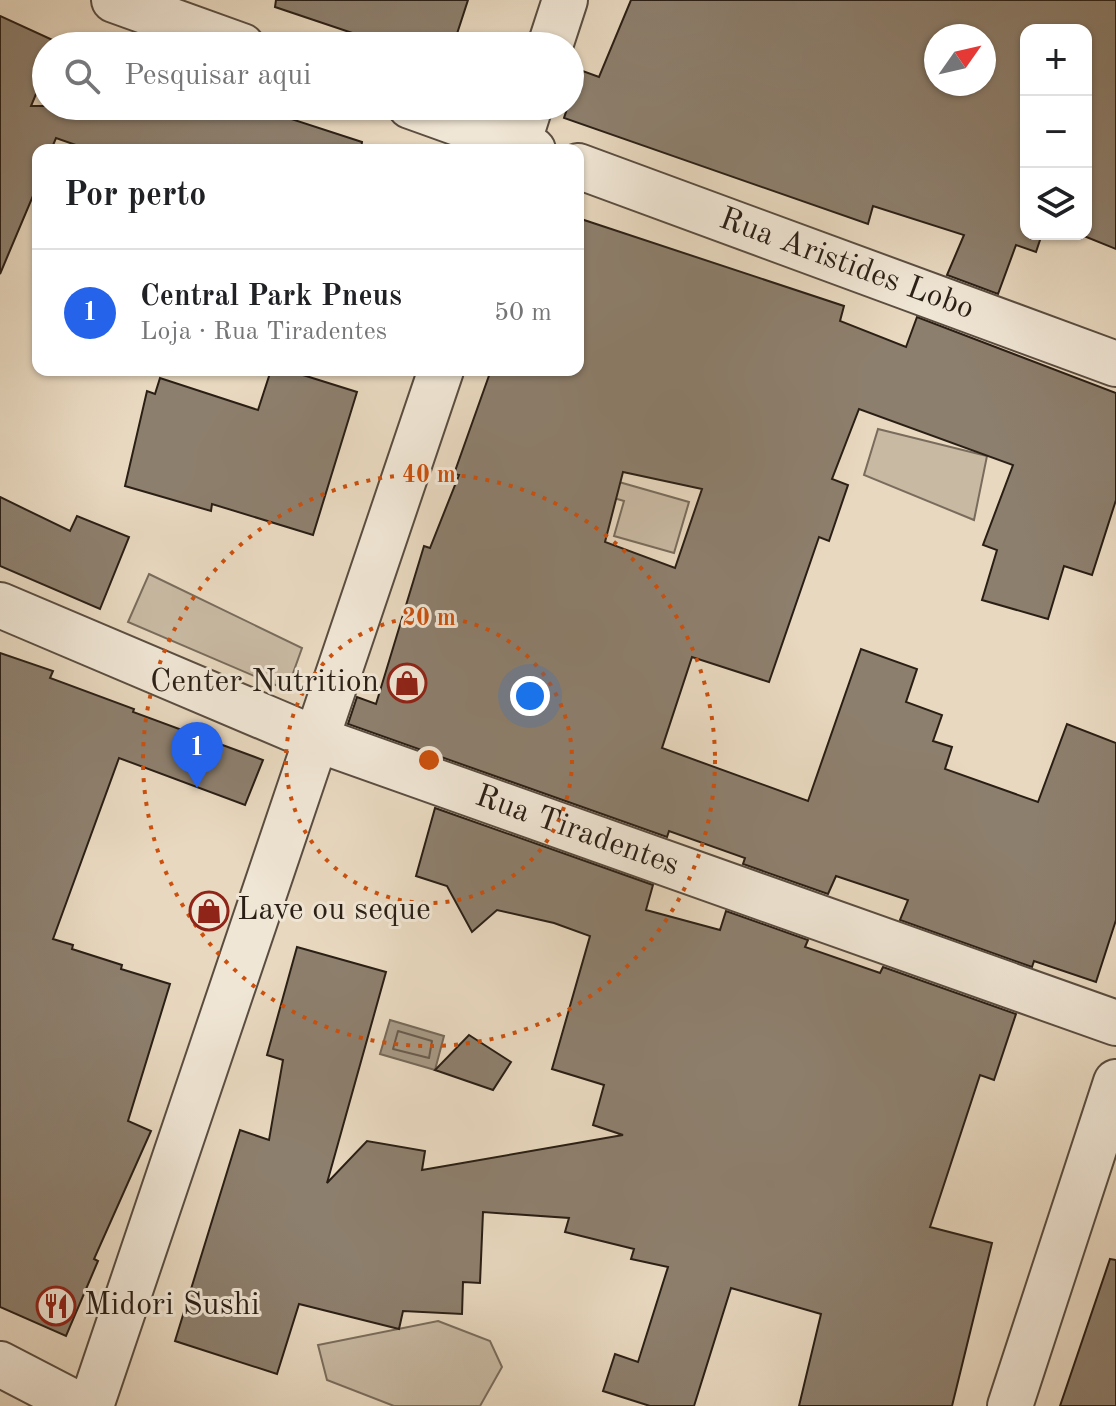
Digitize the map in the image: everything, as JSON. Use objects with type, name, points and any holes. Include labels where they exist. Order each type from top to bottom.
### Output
[{"type":"street","points":[[114,0],[203,32]]},
{"type":"street","points":[[555,32],[565,0]]},
{"type":"street","points":[[460,120],[524,138]]},
{"type":"street","name":"Rua Aristides Lobo","points":[[584,168],[1116,364]]},
{"type":"street","points":[[91,1406],[439,376]]},
{"type":"street","name":"Rua Tiradentes","points":[[0,605],[316,739],[1116,1023]]},
{"type":"street","points":[[1010,1406],[1116,1082]]},
{"type":"street","points":[[0,1364],[81,1406]]},
{"type":"shaded area","points":[[878,429],[987,456],[974,520],[864,475]]},
{"type":"shaded area","points":[[612,480],[689,502],[674,553],[614,536],[624,501],[607,496]]},
{"type":"shaded area","points":[[149,574],[302,648],[287,690],[128,622]]},
{"type":"shaded area","points":[[438,1321],[490,1341],[502,1367],[480,1406],[394,1406],[327,1380],[318,1345]]},
{"type":"water","points":[[390,1020],[444,1036],[435,1070],[380,1054]]},
{"type":"building","points":[[276,0],[468,0],[458,32],[349,32],[275,7]]},
{"type":"building","points":[[631,0],[1116,0],[1116,249],[1092,239],[1092,24],[1020,24],[1020,240],[1040,240],[1036,252],[1016,245],[998,294],[947,275],[964,235],[873,206],[868,224],[570,120],[584,120],[584,71],[599,77]]},
{"type":"building","points":[[0,16],[35,32],[32,32],[32,120],[294,120],[362,142],[73,144],[56,138],[54,144],[32,144],[32,198],[0,274]]},
{"type":"building","points":[[584,220],[844,306],[840,321],[906,347],[917,317],[1116,393],[1116,500],[1092,575],[1064,566],[1048,619],[982,600],[997,550],[983,545],[1013,465],[859,409],[832,479],[848,485],[829,541],[819,537],[769,682],[692,657],[662,748],[808,801],[861,649],[917,669],[906,702],[942,715],[933,741],[952,747],[945,769],[1038,802],[1067,724],[1116,743],[1116,920],[1096,982],[1034,961],[1032,967],[900,920],[908,900],[836,876],[828,894],[743,864],[745,858],[669,831],[667,837],[348,724],[357,697],[376,704],[424,546],[430,548],[459,475],[454,474],[489,376],[584,376]],"holes":[[[623,472],[702,489],[675,568],[605,542]]]},
{"type":"building","points":[[269,376],[306,376],[357,392],[313,535],[212,504],[211,511],[125,486],[147,391],[155,394],[160,378],[258,410]]},
{"type":"building","points":[[0,497],[70,531],[77,516],[129,537],[100,609],[0,566]]},
{"type":"building","points":[[0,653],[53,671],[50,678],[134,709],[133,712],[263,760],[245,805],[119,758],[53,939],[73,945],[72,949],[122,965],[121,969],[170,984],[128,1121],[151,1131],[94,1259],[98,1261],[66,1336],[0,1307]]},
{"type":"building","points":[[435,808],[653,885],[646,910],[720,930],[726,911],[808,940],[805,947],[880,973],[883,967],[1016,1014],[994,1080],[980,1075],[930,1227],[992,1243],[952,1406],[799,1406],[821,1314],[731,1288],[694,1406],[650,1406],[603,1391],[615,1354],[638,1362],[668,1267],[631,1259],[634,1249],[565,1232],[569,1218],[483,1212],[480,1283],[463,1282],[462,1314],[403,1311],[399,1329],[299,1304],[277,1374],[175,1341],[240,1130],[269,1140],[283,1060],[267,1055],[297,947],[386,972],[327,1183],[367,1141],[425,1151],[422,1170],[623,1135],[593,1125],[604,1085],[552,1069],[590,936],[554,923],[497,910],[472,932],[447,886],[416,876]]},
{"type":"building","points":[[469,1035],[511,1062],[493,1090],[435,1070]]},
{"type":"building","points":[[1110,1259],[1116,1260],[1116,1406],[1060,1406]]},
{"type":"place","name":"Center Nutrition","points":[[407,683]]},
{"type":"place","name":"Central Park Pneus","points":[[197,788]]},
{"type":"place","name":"Lave ou seque","points":[[209,911]]},
{"type":"place","name":"Midori Sushi","points":[[56,1306]]}]
